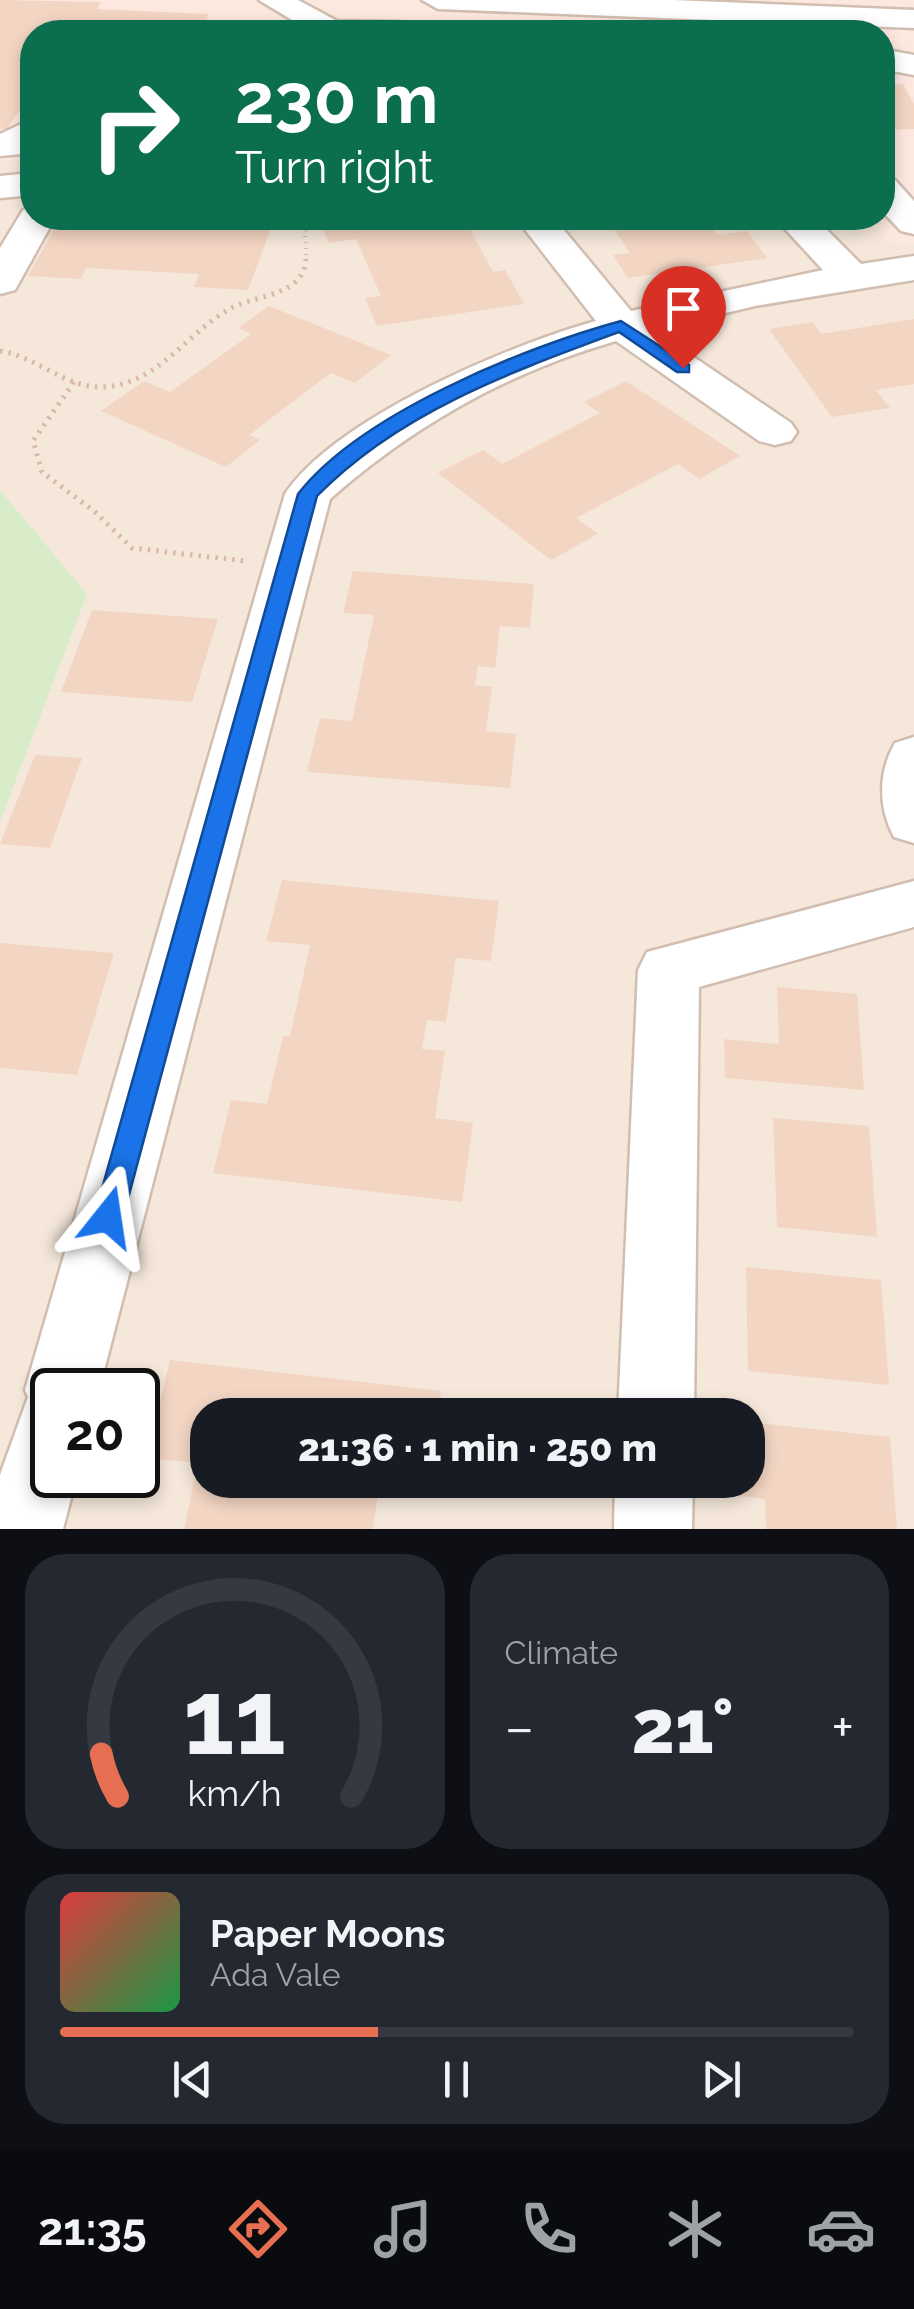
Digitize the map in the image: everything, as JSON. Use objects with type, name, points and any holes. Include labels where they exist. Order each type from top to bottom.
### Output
[{"type":"street","points":[[275,0],[312,20]]},
{"type":"street","points":[[438,0],[677,14],[914,19]]},
{"type":"street","points":[[895,202],[914,223]]},
{"type":"street","points":[[1,282],[29,230]]},
{"type":"street","points":[[545,230],[621,326],[775,432]]},
{"type":"street","points":[[806,230],[853,278]]},
{"type":"street","points":[[68,1368],[308,494],[346,455],[420,409],[520,362],[621,326],[914,268]]},
{"type":"street","points":[[914,757],[909,803],[914,822]]},
{"type":"street","points":[[656,1398],[669,970],[914,904]]},
{"type":"street","points":[[24,1529],[32,1498]]},
{"type":"street","points":[[653,1529],[654,1498]]},
{"type":"path","points":[[0,351],[27,356],[74,382],[103,387],[150,376],[212,321],[300,279],[308,263],[305,230]]},
{"type":"path","points":[[74,382],[36,434],[32,450],[43,473],[104,519],[120,542],[132,548],[288,564]]},
{"type":"shaded area","points":[[0,0],[914,0],[914,244],[887,240],[880,230],[895,230],[895,20],[20,20],[20,160],[0,159]]},
{"type":"shaded area","points":[[0,159],[20,160],[20,230],[880,230],[887,240],[914,244],[914,1529],[0,1529],[0,822],[86,595],[0,490]]},
{"type":"green space","points":[[0,490],[87,594],[0,822]]},
{"type":"building","points":[[0,0],[101,2],[97,9],[209,14],[206,20],[20,20],[20,112],[7,129],[0,129]]},
{"type":"building","points":[[895,84],[903,84],[914,104],[914,129],[895,130]]},
{"type":"building","points":[[53,230],[270,230],[248,290],[194,287],[199,274],[86,268],[81,279],[28,276]]},
{"type":"building","points":[[323,230],[470,230],[493,272],[505,270],[524,304],[377,326],[365,298],[381,296],[356,239],[329,243]]},
{"type":"building","points":[[615,230],[713,230],[717,235],[747,231],[767,258],[628,278],[613,255],[630,253]]},
{"type":"building","points":[[269,306],[391,355],[355,383],[331,373],[249,435],[260,440],[226,467],[101,411],[144,381],[170,392],[251,334],[238,328]]},
{"type":"building","points":[[914,319],[914,384],[876,390],[890,408],[832,417],[769,329],[813,322],[821,334]]},
{"type":"building","points":[[626,381],[740,456],[699,479],[678,464],[576,518],[598,534],[551,560],[438,473],[483,450],[502,464],[600,413],[584,402]]},
{"type":"building","points":[[353,571],[534,584],[530,628],[500,626],[495,668],[478,666],[475,685],[492,687],[486,731],[516,734],[510,788],[307,772],[320,718],[352,721],[374,615],[343,613]]},
{"type":"building","points":[[92,610],[218,619],[192,702],[61,692]]},
{"type":"building","points":[[35,755],[82,758],[50,848],[0,844]]},
{"type":"building","points":[[282,880],[499,901],[491,961],[456,958],[446,1022],[427,1020],[422,1049],[445,1051],[435,1118],[473,1123],[462,1202],[213,1173],[231,1100],[267,1104],[283,1036],[290,1036],[310,945],[266,941]]},
{"type":"building","points":[[0,943],[114,953],[77,1075],[0,1068]]},
{"type":"building","points":[[777,987],[857,994],[864,1090],[725,1078],[724,1039],[779,1044]]},
{"type":"building","points":[[773,1118],[869,1126],[877,1237],[777,1227]]},
{"type":"building","points":[[746,1267],[881,1280],[889,1385],[748,1371]]},
{"type":"building","points":[[170,1360],[441,1391],[440,1398],[190,1398],[190,1462],[160,1459],[160,1401]]},
{"type":"building","points":[[765,1424],[890,1437],[897,1529],[766,1529],[765,1499],[756,1498],[765,1498]]},
{"type":"building","points":[[191,1498],[378,1498],[373,1529],[184,1529]]},
{"type":"route","points":[[108,1217],[308,494],[346,455],[420,409],[520,362],[621,326],[683,368]]}]
